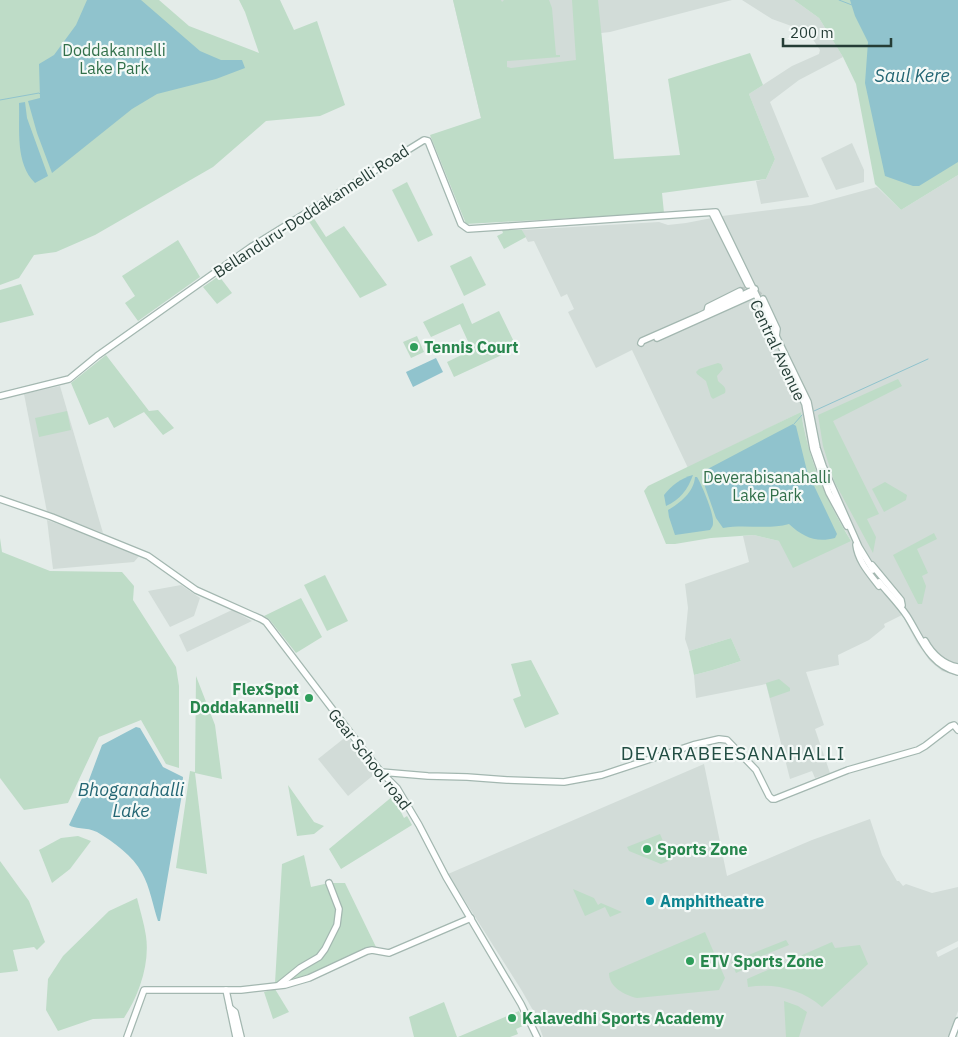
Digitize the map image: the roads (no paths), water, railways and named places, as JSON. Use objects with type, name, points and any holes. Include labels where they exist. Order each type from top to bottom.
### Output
[{"type":"street","name":"Bellanduru-Doddakannelli Road","points":[[0,396],[69,379],[104,351],[246,250],[421,140],[428,141],[461,224],[468,229],[714,213]]},
{"type":"street","name":"Central Avenue","points":[[714,213],[808,402],[817,448],[823,466],[856,541]]},
{"type":"street","points":[[740,291],[708,307],[704,315],[641,343],[665,335],[753,292]]},
{"type":"street","name":"Central Avenue","points":[[753,292],[805,404],[813,449],[829,493],[872,570]]},
{"type":"street","points":[[762,300],[777,330],[776,337]]},
{"type":"street","name":"Gear School road","points":[[0,499],[152,557],[196,590],[266,622],[411,810],[438,863],[522,1004],[537,1037]]},
{"type":"street","points":[[856,541],[857,552],[866,568],[890,599],[909,612],[928,646],[946,663],[958,667]]},
{"type":"street","points":[[880,581],[900,605],[925,649],[944,667],[958,672]]},
{"type":"street","points":[[381,772],[564,782],[602,775],[720,738],[727,740],[756,770],[769,796],[775,799],[848,770],[918,750],[951,726],[958,730]]},
{"type":"street","points":[[392,783],[402,774]]},
{"type":"street","points":[[279,986],[300,968],[318,957],[325,949],[337,925],[339,909],[328,883]]},
{"type":"street","points":[[127,1037],[144,990],[226,990],[279,986],[304,980],[367,951],[390,953],[471,918]]},
{"type":"street","points":[[226,990],[236,1037]]},
{"type":"street","points":[[230,1008],[236,1012],[241,1037]]},
{"type":"street","points":[[952,1037],[958,1021]]},
{"type":"water","name":"Doddakannelli Lake Park","points":[[87,0],[141,0],[200,51],[221,60],[242,60],[245,68],[216,79],[157,94],[132,109],[52,173],[37,133],[28,101],[40,98],[39,64],[54,55],[76,25]]},
{"type":"water","name":"Saul Kere","points":[[850,0],[958,0],[958,162],[919,186],[913,186],[885,176],[865,83],[868,42],[855,16]]},
{"type":"water","points":[[25,102],[27,118],[48,176],[35,183],[24,166],[21,156],[19,103]]},
{"type":"water","points":[[436,358],[443,372],[413,387],[406,372]]},
{"type":"water","points":[[793,424],[796,426],[807,471],[837,534],[835,538],[822,540],[810,538],[789,524],[773,527],[723,528],[716,518],[702,478],[702,472]]},
{"type":"water","points":[[693,475],[683,494],[666,506],[664,495],[680,480]]},
{"type":"water","points":[[695,477],[699,481],[712,513],[713,526],[710,530],[675,535],[668,510],[682,500],[689,492]]},
{"type":"water","name":"Bhoganahalli Lake","points":[[136,727],[140,728],[163,767],[183,777],[182,794],[160,921],[158,921],[145,878],[128,855],[97,832],[69,825],[83,796],[102,745]]},
{"type":"waterway","points":[[839,0],[852,5]]},
{"type":"waterway","points":[[0,100],[39,93],[41,95]]},
{"type":"waterway","points":[[814,411],[928,359]]},
{"type":"waterway","points":[[794,424],[802,415]]},
{"type":"tunnel","points":[[740,291],[753,290],[763,299]]},
{"type":"tunnel","points":[[871,571],[879,582]]},
{"type":"place","name":"Tennis Court","points":[[414,347]]},
{"type":"place","name":"FlexSpot Doddakannelli","points":[[309,698]]},
{"type":"place","name":"Sports Zone","points":[[647,849]]},
{"type":"place","name":"Amphitheatre","points":[[650,901]]},
{"type":"place","name":"ETV Sports Zone","points":[[690,961]]},
{"type":"place","name":"Kalavedhi Sports Academy","points":[[512,1018]]},
{"type":"district","name":"DEVARABEESANAHALLI","points":[[733,753]]},
{"type":"park label","name":"Deverabisanahalli Lake Park","points":[[767,486]]}]
